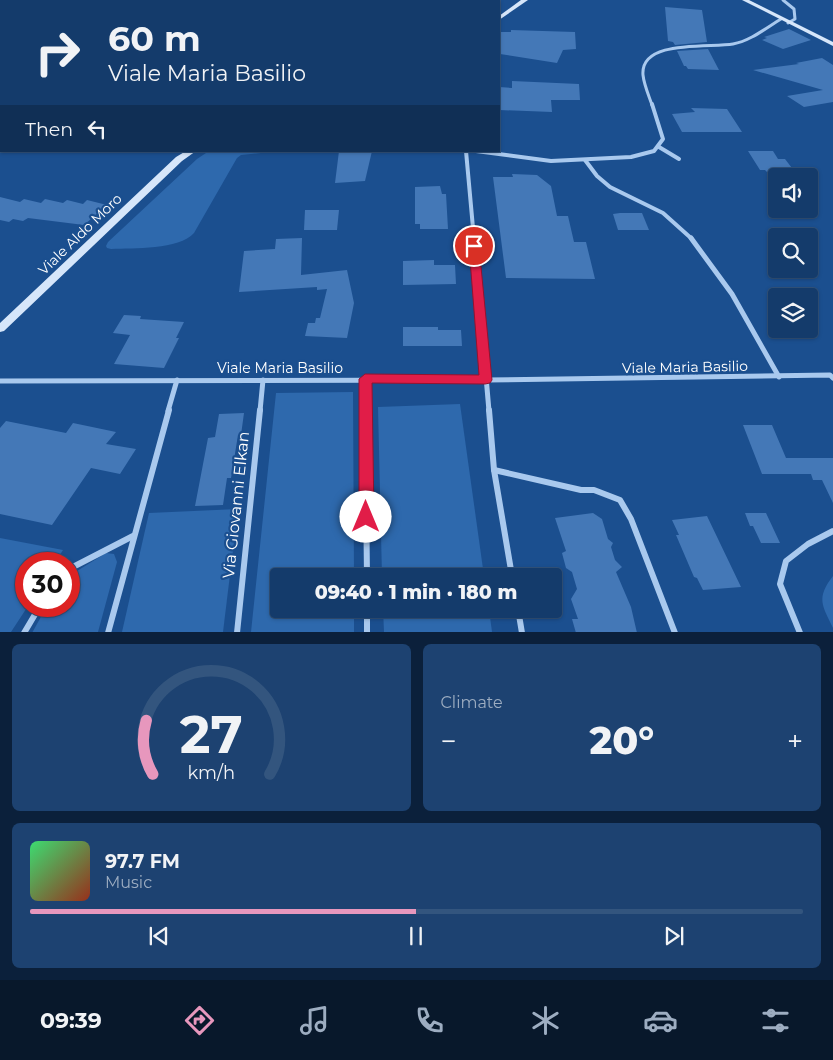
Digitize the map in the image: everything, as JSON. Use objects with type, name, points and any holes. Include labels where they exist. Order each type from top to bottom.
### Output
[{"type":"main road","points":[[500,17],[525,0]]},
{"type":"main road","points":[[745,0],[833,44]]},
{"type":"main road","name":"Viale Aldo Moro","points":[[0,329],[180,155]]},
{"type":"street","points":[[783,0],[794,10],[795,18],[788,23]]},
{"type":"street","points":[[484,152],[551,161],[640,156],[659,147],[663,140],[643,75],[645,62],[653,54],[674,48],[734,44],[747,40],[781,19]]},
{"type":"street","points":[[659,147],[679,160]]},
{"type":"street","points":[[466,152],[494,470],[511,568]]},
{"type":"street","points":[[586,160],[600,180],[616,191],[654,206],[697,243],[729,288],[780,377]]},
{"type":"street","name":"Viale Maria Basilio","points":[[0,381],[485,380],[832,376]]},
{"type":"street","points":[[365,379],[367,568]]},
{"type":"street","points":[[108,632],[177,380]]},
{"type":"street","name":"Via Giovanni Elkan","points":[[236,632],[263,380]]},
{"type":"street","points":[[494,470],[581,490],[594,490],[620,500],[631,519],[675,632]]},
{"type":"street","points":[[800,632],[780,584],[786,561],[808,544],[833,531]]},
{"type":"street","points":[[80,564],[133,536]]},
{"type":"street","points":[[24,632],[33,617]]},
{"type":"street","points":[[367,618],[367,632]]},
{"type":"street","points":[[520,618],[522,632]]},
{"type":"shaded area","points":[[208,152],[262,152],[241,155],[237,158],[194,233],[187,239],[178,243],[155,247],[107,248],[108,242],[197,159]]},
{"type":"shaded area","points":[[353,392],[354,568],[270,568],[270,618],[354,618],[354,632],[251,632],[276,393]]},
{"type":"shaded area","points":[[460,404],[483,568],[382,568],[378,407]]},
{"type":"shaded area","points":[[238,509],[223,632],[122,632],[149,513]]},
{"type":"shaded area","points":[[0,538],[63,550],[62,552],[15,552],[15,617],[21,617],[11,632],[0,632]]},
{"type":"shaded area","points":[[106,553],[114,554],[117,562],[98,632],[33,632],[41,617],[80,617],[80,569]]},
{"type":"shaded area","points":[[833,576],[833,628],[822,602],[824,590]]},
{"type":"shaded area","points":[[383,618],[490,618],[492,632],[384,632]]},
{"type":"building","points":[[665,7],[702,10],[707,42],[675,45],[673,42],[668,41]]},
{"type":"building","points":[[789,29],[811,40],[783,49],[762,40],[767,38],[764,37]]},
{"type":"building","points":[[511,30],[575,32],[576,49],[563,50],[557,63],[500,54],[500,32],[511,32]]},
{"type":"building","points":[[708,49],[719,70],[688,69],[684,66],[677,51]]},
{"type":"building","points":[[822,58],[833,65],[833,102],[804,107],[787,96],[823,90],[753,70],[799,64],[796,63]]},
{"type":"building","points":[[512,81],[579,84],[580,100],[551,100],[552,112],[500,110],[500,87],[512,88]]},
{"type":"building","points":[[691,108],[727,109],[742,132],[682,132],[672,114],[695,112]]},
{"type":"building","points":[[748,151],[773,151],[778,159],[785,159],[792,168],[768,168],[768,172],[760,170]]},
{"type":"building","points":[[339,152],[372,152],[365,181],[335,183]]},
{"type":"building","points":[[512,174],[537,175],[551,186],[557,216],[568,216],[574,242],[586,242],[595,279],[506,278],[493,177],[513,177]]},
{"type":"building","points":[[440,186],[442,194],[446,194],[448,229],[420,229],[420,224],[415,224],[415,187]]},
{"type":"building","points":[[0,197],[20,202],[24,199],[41,203],[45,199],[63,203],[67,200],[83,204],[87,200],[107,205],[84,225],[28,218],[23,221],[13,219],[9,222],[0,220]]},
{"type":"building","points":[[305,210],[339,210],[337,230],[304,230]]},
{"type":"building","points":[[642,213],[649,230],[618,230],[613,214]]},
{"type":"building","points":[[302,238],[301,275],[347,270],[354,303],[347,338],[305,336],[308,323],[315,323],[316,318],[320,318],[327,289],[317,290],[317,287],[239,292],[244,251],[275,249],[276,239]]},
{"type":"building","points":[[434,260],[434,265],[455,265],[456,284],[403,285],[403,261]]},
{"type":"building","points":[[124,315],[141,316],[140,319],[184,322],[176,338],[179,338],[164,368],[114,364],[130,335],[113,333]]},
{"type":"building","points":[[403,327],[438,327],[438,330],[461,330],[462,346],[403,346]]},
{"type":"building","points":[[244,413],[241,435],[238,435],[231,478],[227,478],[223,505],[195,506],[208,438],[215,437],[219,414]]},
{"type":"building","points":[[6,421],[66,433],[73,423],[116,432],[106,444],[136,449],[120,474],[91,468],[52,525],[0,514],[0,428]]},
{"type":"building","points":[[743,425],[772,425],[786,458],[833,458],[833,503],[822,480],[813,480],[811,474],[762,474]]},
{"type":"building","points":[[593,513],[602,519],[608,539],[613,543],[611,547],[615,560],[622,567],[616,572],[631,607],[637,632],[576,632],[572,619],[578,619],[571,599],[577,589],[572,572],[566,568],[562,553],[566,551],[555,518]]},
{"type":"building","points":[[745,513],[766,513],[780,543],[761,543],[753,526],[750,526]]},
{"type":"building","points":[[707,516],[741,587],[703,590],[697,578],[694,577],[676,535],[679,535],[672,520]]},
{"type":"route","points":[[366,517],[365,379],[485,380],[474,246]]}]
